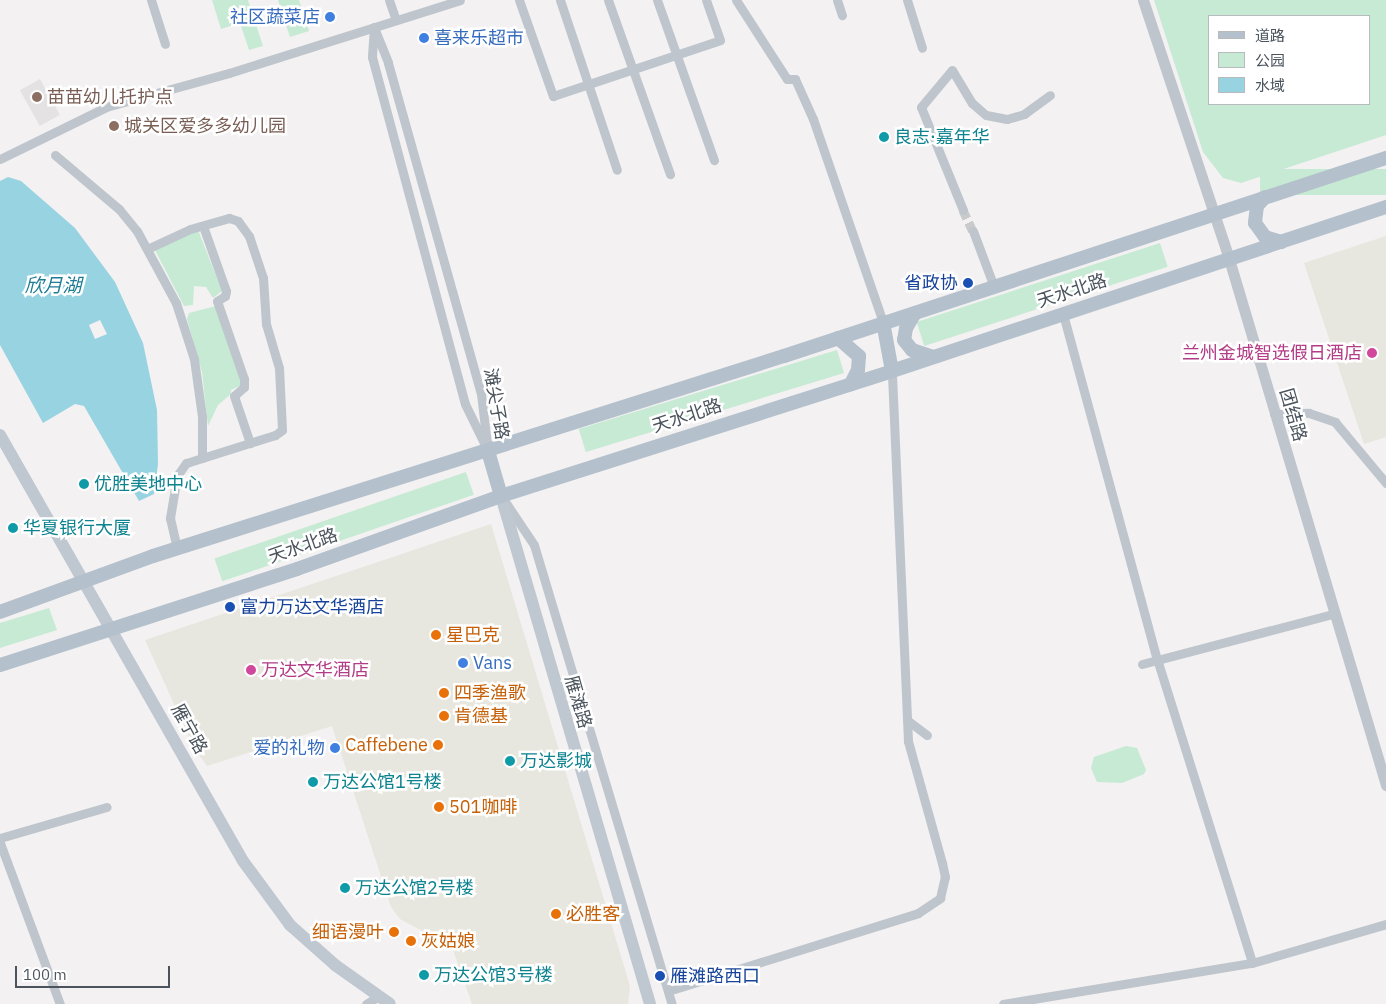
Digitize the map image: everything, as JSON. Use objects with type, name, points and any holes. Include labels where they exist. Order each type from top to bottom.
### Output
[{"type":"main road","name":"天水北路","points":[[0,612],[177,548],[488,451],[1386,158]]},
{"type":"main road","points":[[1265,197],[1257,206],[1255,223],[1264,237],[1281,242]]},
{"type":"main road","name":"天水北路","points":[[0,665],[297,569],[501,496],[892,371],[1386,207]]},
{"type":"main road","points":[[915,313],[906,328],[904,340],[912,350],[933,357]]},
{"type":"main road","points":[[883,322],[892,371]]},
{"type":"main road","points":[[838,338],[859,356],[858,370],[851,384]]},
{"type":"main road","name":"雁宁路","points":[[0,435],[87,582],[111,629],[249,868],[290,925],[372,1001],[390,1004]]},
{"type":"main road","points":[[488,451],[501,496]]},
{"type":"main road","name":"雁滩路","points":[[501,496],[650,1004]]},
{"type":"street","points":[[151,0],[165,44]]},
{"type":"street","points":[[389,0],[396,20]]},
{"type":"street","points":[[0,159],[106,107],[460,0]]},
{"type":"street","points":[[519,0],[552,96],[720,40],[706,0]]},
{"type":"street","points":[[560,0],[617,170]]},
{"type":"street","points":[[608,0],[670,174]]},
{"type":"street","points":[[657,0],[714,160]]},
{"type":"street","points":[[736,0],[787,80],[795,79],[813,120],[883,322]]},
{"type":"street","points":[[837,0],[842,15]]},
{"type":"street","points":[[907,0],[922,48]]},
{"type":"street","name":"团结路","points":[[1143,0],[1229,259],[1333,614],[1386,785]]},
{"type":"street","name":"滩尖子路","points":[[374,27],[388,63],[481,394],[488,451]]},
{"type":"street","name":"滩尖子路","points":[[374,27],[372,57],[464,404],[488,451]]},
{"type":"street","points":[[963,210],[921,107],[952,70],[972,104],[986,115],[1007,119],[1024,114],[1050,94]]},
{"type":"street","points":[[55,154],[119,209],[147,249],[176,303],[194,359],[202,417],[202,458]]},
{"type":"street","points":[[147,249],[168,237],[203,226],[229,218],[238,221],[249,236],[263,278],[266,324],[279,368],[282,430],[275,435],[186,463],[177,476],[170,518],[177,548]]},
{"type":"street","points":[[203,226],[226,291],[225,296],[217,301],[245,384],[234,396],[250,443]]},
{"type":"street","points":[[972,231],[994,287]]},
{"type":"street","points":[[1063,314],[1157,659],[1252,963]]},
{"type":"street","points":[[668,991],[918,913],[940,898],[945,877],[908,741],[892,371]]},
{"type":"street","points":[[1274,414],[1309,413],[1335,422],[1386,483]]},
{"type":"street","points":[[501,496],[534,546],[672,1004]]},
{"type":"street","points":[[1142,664],[1333,614]]},
{"type":"street","points":[[907,720],[927,735]]},
{"type":"street","points":[[0,838],[107,807]]},
{"type":"street","points":[[0,843],[60,1004]]},
{"type":"street","points":[[1003,1004],[1252,963],[1386,924]]},
{"type":"shaded area","name":"苗苗幼儿托护点","points":[[40,79],[60,115],[40,126],[20,90]]},
{"type":"shaded area","points":[[1386,236],[1386,437],[1364,444],[1304,263]]},
{"type":"shaded area","points":[[491,524],[630,986],[628,1004],[472,1004],[452,947],[400,919],[391,907],[332,726],[207,766],[194,748],[145,640]]},
{"type":"green space","points":[[212,0],[248,0],[263,46],[249,50],[240,23],[221,29]]},
{"type":"green space","points":[[278,0],[299,0],[309,31],[290,37]]},
{"type":"green space","points":[[1154,0],[1386,0],[1386,135],[1241,183],[1223,178],[1203,152]]},
{"type":"green space","points":[[1260,169],[1386,169],[1386,195],[1260,195]]},
{"type":"green space","points":[[198,230],[222,291],[213,298],[206,287],[194,286],[193,305],[184,306],[155,250]]},
{"type":"green space","points":[[1160,243],[1168,267],[924,346],[917,322]]},
{"type":"green space","points":[[216,306],[242,385],[231,390],[231,394],[218,405],[208,426],[202,372],[187,319],[189,313]]},
{"type":"green space","points":[[837,350],[844,373],[586,452],[579,429]]},
{"type":"green space","points":[[466,472],[474,495],[222,581],[214,559]]},
{"type":"green space","points":[[49,608],[57,630],[0,648],[0,623]]},
{"type":"green space","points":[[1126,746],[1137,748],[1146,770],[1144,774],[1122,783],[1097,782],[1091,768],[1094,757]]},
{"type":"water","name":"欣月湖","points":[[8,177],[21,181],[75,228],[115,282],[143,343],[157,410],[158,464],[154,494],[139,501],[84,406],[75,404],[43,423],[0,345],[0,181]],"holes":[[[100,320],[107,334],[95,339],[89,325]]]},
{"type":"tunnel","points":[[963,210],[973,231]]},
{"type":"place","name":"社区蔬菜店","points":[[330,17]]},
{"type":"place","name":"喜来乐超市","points":[[424,38]]},
{"type":"place","name":"苗苗幼儿托护点","points":[[37,97]]},
{"type":"place","name":"城关区爱多多幼儿园","points":[[114,126]]},
{"type":"place","name":"良志·嘉年华","points":[[884,137]]},
{"type":"place","name":"省政协","points":[[968,283]]},
{"type":"place","name":"兰州金城智选假日酒店","points":[[1372,353]]},
{"type":"place","name":"优胜美地中心","points":[[84,484]]},
{"type":"place","name":"华夏银行大厦","points":[[13,528]]},
{"type":"place","name":"富力万达文华酒店","points":[[230,607]]},
{"type":"place","name":"星巴克","points":[[436,635]]},
{"type":"place","name":"Vans","points":[[463,663]]},
{"type":"place","name":"万达文华酒店","points":[[251,670]]},
{"type":"place","name":"四季渔歌","points":[[444,693]]},
{"type":"place","name":"肯德基","points":[[444,716]]},
{"type":"place","name":"Caffebene","points":[[438,745]]},
{"type":"place","name":"爱的礼物","points":[[335,748]]},
{"type":"place","name":"万达影城","points":[[510,761]]},
{"type":"place","name":"万达公馆1号楼","points":[[313,782]]},
{"type":"place","name":"501咖啡","points":[[439,807]]},
{"type":"place","name":"万达公馆2号楼","points":[[345,888]]},
{"type":"place","name":"必胜客","points":[[556,914]]},
{"type":"place","name":"细语漫叶","points":[[394,932]]},
{"type":"place","name":"灰姑娘","points":[[411,941]]},
{"type":"place","name":"万达公馆3号楼","points":[[424,975]]},
{"type":"place","name":"雁滩路西口","points":[[660,976]]}]
